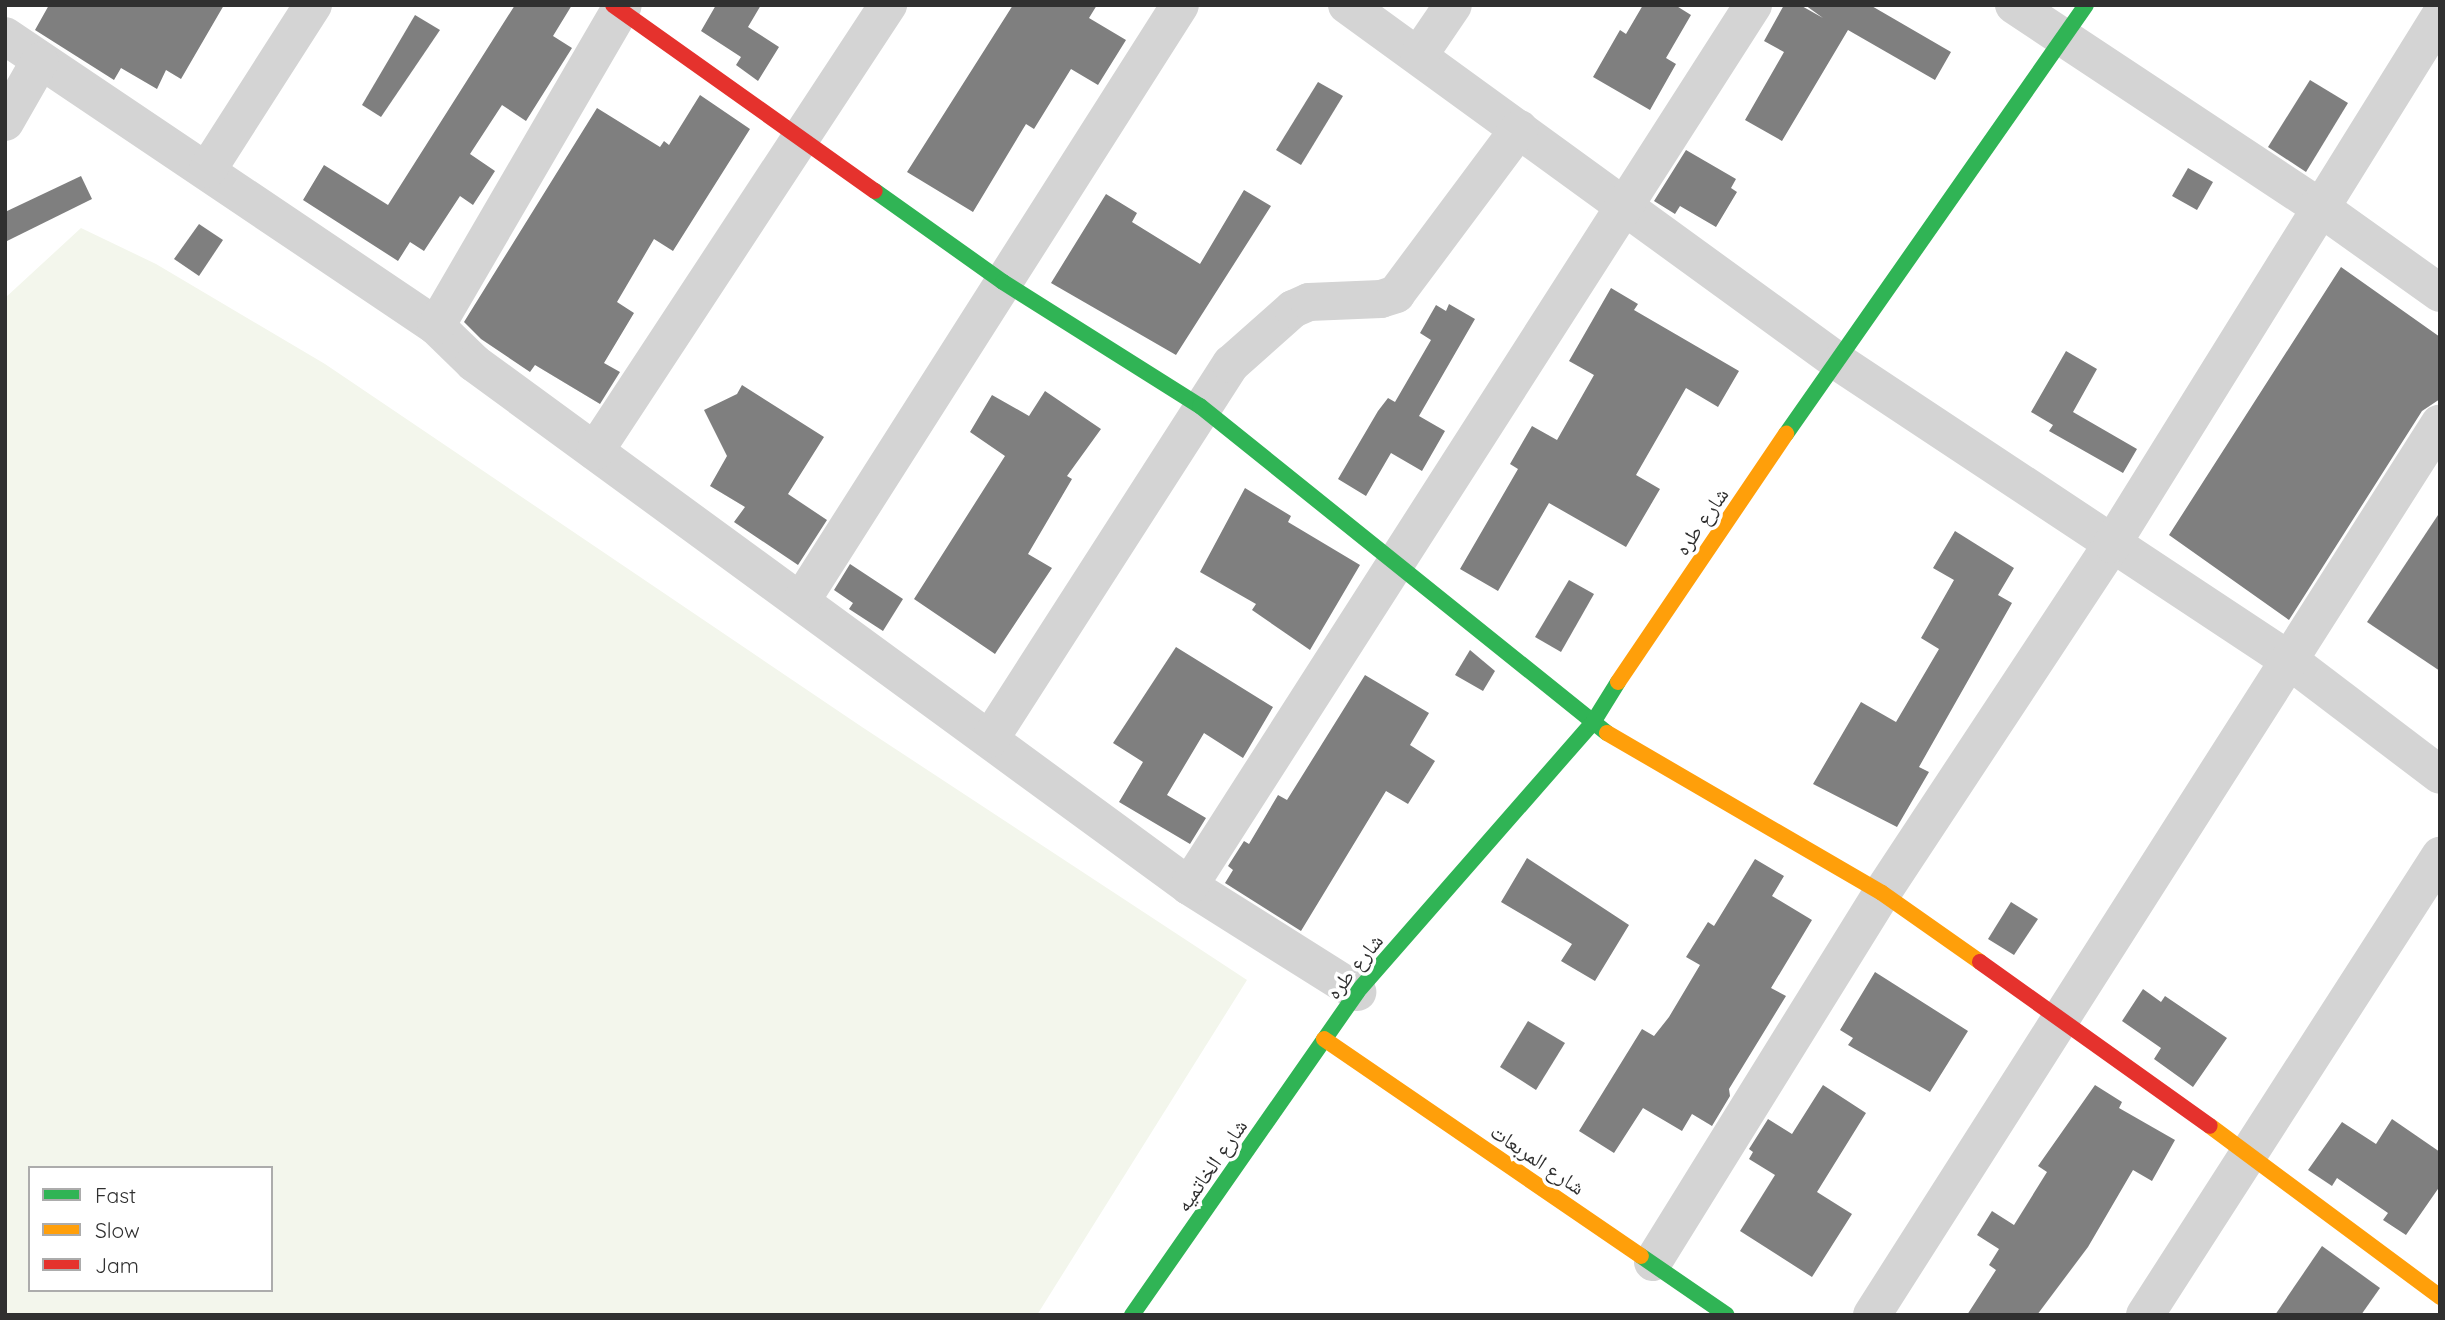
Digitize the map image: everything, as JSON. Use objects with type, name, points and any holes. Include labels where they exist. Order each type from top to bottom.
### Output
[{"type":"street","points":[[5,16],[12,5]]},
{"type":"street","points":[[208,169],[313,5]]},
{"type":"street","points":[[595,451],[888,5]]},
{"type":"street","points":[[800,601],[1180,5]]},
{"type":"street","points":[[1347,5],[1840,363],[2290,662],[2440,775]]},
{"type":"street","points":[[1419,55],[1454,5]]},
{"type":"street","points":[[1189,886],[1627,208],[1752,5]]},
{"type":"street","points":[[2014,5],[2061,40],[2318,206],[2440,293]]},
{"type":"street","name":"شارع طره","points":[[1324,1039],[1357,992],[1592,724],[1662,612],[1840,363],[2087,5]]},
{"type":"street","points":[[436,326],[619,7],[801,141],[1003,282],[1200,406],[1397,561],[1592,724],[1882,892],[2247,1152],[2440,1297]]},
{"type":"street","points":[[1653,1262],[1882,892],[2112,544],[2318,206],[2440,16]]},
{"type":"street","points":[[5,36],[208,169],[436,326],[474,363],[1189,886],[1357,992]]},
{"type":"street","points":[[5,122],[40,61]]},
{"type":"street","points":[[989,739],[1200,406],[1231,364],[1293,309],[1309,302],[1381,299],[1396,294],[1519,129]]},
{"type":"street","points":[[1872,1315],[2057,1019],[2290,662],[2440,423]]},
{"type":"street","points":[[2146,1315],[2247,1152],[2440,856]]},
{"type":"street","name":"شارع المربعات","points":[[1324,1039],[1727,1315]]},
{"type":"street","name":"شارع الخاتميه","points":[[1132,1315],[1324,1039]]},
{"type":"street","points":[[2437,1315],[2440,1310]]},
{"type":"shaded area","points":[[81,228],[156,264],[325,364],[862,727],[1247,980],[1037,1315],[5,1315],[5,298]]},
{"type":"building","points":[[49,5],[224,5],[181,79],[166,70],[157,89],[121,68],[114,80],[35,30]]},
{"type":"building","points":[[515,5],[572,5],[553,36],[572,48],[526,121],[502,105],[470,154],[495,171],[473,205],[460,196],[424,251],[410,242],[398,261],[303,200],[324,165],[388,205]]},
{"type":"building","points":[[716,5],[761,5],[748,27],[779,47],[758,81],[736,65],[741,57],[701,31]]},
{"type":"building","points":[[1013,5],[1097,5],[1089,18],[1126,40],[1098,85],[1071,69],[1034,129],[1026,124],[973,212],[907,172]]},
{"type":"building","points":[[1643,5],[1675,5],[1691,15],[1666,58],[1676,64],[1650,110],[1593,77],[1620,30],[1626,34]]},
{"type":"building","points":[[1784,5],[1800,5],[1823,18],[1805,5],[1870,5],[1951,52],[1935,80],[1848,30],[1782,141],[1745,120],[1784,52],[1764,41]]},
{"type":"building","points":[[415,15],[440,30],[381,117],[362,105]]},
{"type":"building","points":[[2310,80],[2348,103],[2306,172],[2268,147]]},
{"type":"building","points":[[1318,82],[1343,96],[1301,165],[1276,150]]},
{"type":"building","points":[[700,95],[750,129],[673,251],[654,239],[617,302],[634,313],[604,363],[620,372],[600,404],[535,365],[530,372],[481,339],[464,322],[597,108],[660,147],[664,141],[669,145]]},
{"type":"building","points":[[1686,150],[1736,179],[1731,188],[1737,192],[1716,227],[1680,206],[1675,214],[1654,201]]},
{"type":"building","points":[[2188,168],[2213,182],[2197,210],[2172,196]]},
{"type":"building","points":[[81,176],[92,199],[5,242],[5,212]]},
{"type":"building","points":[[1244,190],[1271,206],[1176,355],[1051,283],[1106,194],[1137,213],[1132,222],[1200,264]]},
{"type":"building","points":[[199,224],[223,240],[199,276],[174,259]]},
{"type":"building","points":[[2341,267],[2440,337],[2440,399],[2422,411],[2289,620],[2169,535]]},
{"type":"building","points":[[1611,288],[1638,304],[1634,310],[1739,371],[1718,407],[1686,388],[1636,475],[1660,489],[1626,547],[1549,503],[1498,591],[1460,569],[1518,469],[1510,464],[1532,426],[1557,440],[1594,375],[1569,361]]},
{"type":"building","points":[[1449,304],[1475,319],[1419,416],[1445,431],[1422,471],[1391,453],[1366,496],[1338,479],[1378,411],[1388,398],[1395,402],[1431,340],[1420,333],[1436,305],[1446,311]]},
{"type":"building","points":[[2066,351],[2097,369],[2073,412],[2137,449],[2123,473],[2049,431],[2053,425],[2031,412]]},
{"type":"building","points":[[742,385],[824,437],[788,494],[827,520],[798,565],[734,522],[745,507],[710,486],[727,456],[704,410],[737,394]]},
{"type":"building","points":[[1045,391],[1101,429],[1067,476],[1072,479],[1028,554],[1052,568],[995,654],[914,599],[1005,456],[970,432],[992,395],[1029,416]]},
{"type":"building","points":[[1245,488],[1291,516],[1288,522],[1360,565],[1310,650],[1252,610],[1256,604],[1200,572]]},
{"type":"building","points":[[2440,512],[2440,671],[2367,622]]},
{"type":"building","points":[[1955,531],[2014,568],[1998,595],[2012,603],[1919,767],[1929,772],[1897,827],[1813,784],[1861,702],[1896,722],[1939,649],[1921,638],[1954,580],[1933,568]]},
{"type":"building","points":[[850,564],[903,599],[883,631],[849,609],[853,603],[834,590]]},
{"type":"building","points":[[1569,580],[1594,594],[1561,652],[1535,637]]},
{"type":"building","points":[[1176,647],[1273,707],[1243,758],[1204,733],[1167,795],[1206,818],[1190,844],[1119,802],[1143,762],[1113,743]]},
{"type":"building","points":[[1470,650],[1495,671],[1483,691],[1455,675]]},
{"type":"building","points":[[1365,675],[1429,713],[1410,745],[1435,761],[1408,804],[1386,791],[1301,931],[1225,883],[1233,870],[1228,866],[1244,841],[1249,844],[1278,795],[1287,800]]},
{"type":"building","points":[[1527,858],[1629,925],[1595,981],[1561,961],[1572,944],[1501,902]]},
{"type":"building","points":[[1755,859],[1784,876],[1772,896],[1812,920],[1771,988],[1786,996],[1729,1089],[1730,1096],[1712,1126],[1692,1114],[1682,1131],[1643,1108],[1614,1153],[1579,1131],[1642,1029],[1654,1036],[1669,1017],[1700,965],[1686,957],[1708,922],[1714,926]]},
{"type":"building","points":[[2011,902],[2038,919],[2014,955],[1988,939]]},
{"type":"building","points":[[1875,972],[1968,1031],[1930,1092],[1848,1045],[1853,1038],[1840,1030]]},
{"type":"building","points":[[2143,989],[2161,1002],[2165,996],[2227,1038],[2193,1087],[2154,1059],[2161,1048],[2122,1021]]},
{"type":"building","points":[[1528,1021],[1565,1043],[1536,1090],[1500,1067]]},
{"type":"building","points":[[1823,1085],[1866,1113],[1817,1192],[1852,1214],[1812,1277],[1740,1231],[1775,1175],[1749,1159],[1753,1152],[1749,1149],[1768,1119],[1792,1134]]},
{"type":"building","points":[[2095,1085],[2122,1102],[2119,1108],[2175,1140],[2152,1181],[2133,1170],[2088,1247],[2037,1315],[1967,1315],[1996,1270],[1989,1265],[1999,1249],[1977,1235],[1992,1211],[2014,1225],[2047,1172],[2038,1166]]},
{"type":"building","points":[[2392,1119],[2440,1152],[2440,1186],[2406,1235],[2383,1220],[2388,1213],[2337,1178],[2332,1186],[2308,1170],[2342,1122],[2376,1144]]},
{"type":"building","points":[[2322,1246],[2380,1288],[2361,1315],[2275,1315]]},
{"type":"traffic: fast","points":[[1786,434],[2086,5]]},
{"type":"traffic: fast","points":[[875,191],[1003,282],[1200,406],[1607,733]]},
{"type":"traffic: fast","points":[[1132,1315],[1357,992],[1592,724],[1618,682]]},
{"type":"traffic: fast","points":[[1641,1256],[1727,1315]]},
{"type":"traffic: slow","points":[[1618,682],[1786,434]]},
{"type":"traffic: slow","points":[[1607,733],[1882,893],[1980,962]]},
{"type":"traffic: slow","points":[[1324,1039],[1641,1256]]},
{"type":"traffic: slow","points":[[2210,1126],[2440,1297]]},
{"type":"traffic: jam","points":[[613,5],[875,191]]},
{"type":"traffic: jam","points":[[1980,962],[2210,1126]]}]
